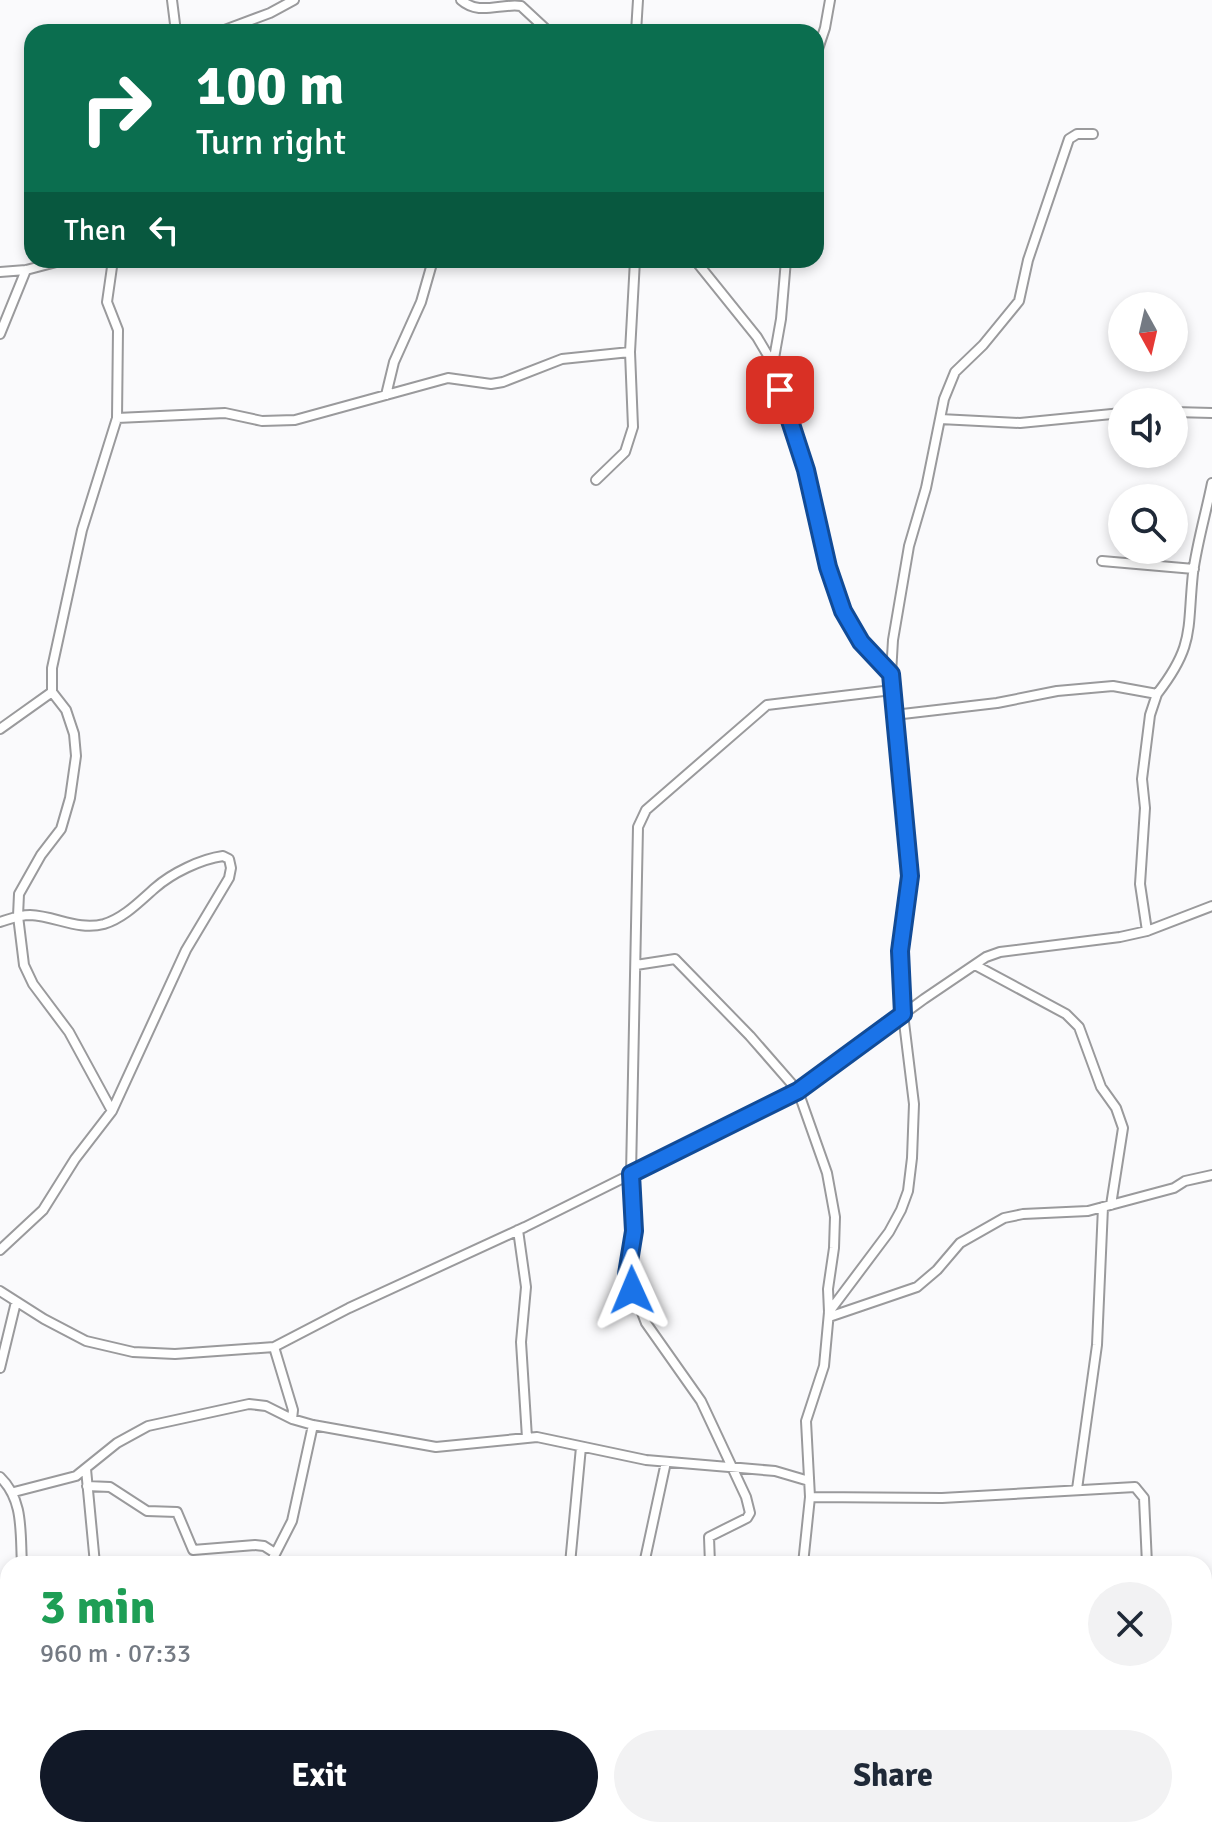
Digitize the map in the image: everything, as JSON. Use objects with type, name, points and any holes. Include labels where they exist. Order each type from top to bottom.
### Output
[{"type":"street","points":[[172,0],[175,24]]},
{"type":"street","points":[[240,24],[294,0]]},
{"type":"street","points":[[461,0],[477,9],[521,6],[540,24]]},
{"type":"street","points":[[636,24],[638,0]]},
{"type":"street","points":[[824,31],[830,0]]},
{"type":"street","points":[[829,1314],[889,1232],[908,1191],[914,1104],[903,1014],[900,951],[910,876],[891,674],[893,640],[909,546],[926,488],[944,399],[955,372],[983,345],[1019,301],[1028,260],[1069,139],[1077,134],[1093,134]]},
{"type":"street","points":[[0,272],[34,268]]},
{"type":"street","points":[[112,268],[107,302],[118,330],[117,418],[82,530],[56,643],[52,692],[66,710],[74,734],[76,756],[70,798],[61,829],[34,866],[19,894],[18,916],[24,965],[33,984],[69,1032],[112,1111]]},
{"type":"street","points":[[386,395],[394,362],[421,302],[431,268]]},
{"type":"street","points":[[596,480],[625,452],[631,440],[630,352],[635,268]]},
{"type":"street","points":[[701,268],[757,337],[773,364],[806,470],[828,567],[843,611],[861,642],[891,674]]},
{"type":"street","points":[[773,364],[785,268]]},
{"type":"street","points":[[0,334],[26,270]]},
{"type":"street","points":[[117,418],[225,413],[262,421],[295,420],[448,378],[491,384],[562,359],[630,352]]},
{"type":"street","points":[[1188,412],[1212,413]]},
{"type":"street","points":[[940,419],[1020,423],[1108,414]]},
{"type":"street","points":[[1147,931],[1140,884],[1145,817],[1142,779],[1150,715],[1157,694],[1177,668],[1186,646],[1191,623],[1194,569],[1212,483]]},
{"type":"street","points":[[1102,561],[1194,569]]},
{"type":"street","points":[[894,715],[1113,686],[1157,694]]},
{"type":"street","points":[[710,1556],[709,1537],[747,1518],[750,1513],[734,1468],[701,1401],[646,1323],[628,1280],[634,1231],[631,1174],[638,827],[646,810],[767,705],[892,690]]},
{"type":"street","points":[[0,729],[52,692]]},
{"type":"street","points":[[0,922],[33,915],[66,924],[90,926],[106,923],[138,904],[158,885],[192,866],[215,857],[229,859],[229,878],[186,950],[112,1111],[75,1159],[43,1210],[0,1250]]},
{"type":"street","points":[[0,1291],[86,1341],[133,1352],[175,1354],[274,1347],[798,1091],[903,1014],[975,965],[1000,952],[1120,937],[1147,931],[1212,906]]},
{"type":"street","points":[[636,965],[675,959],[750,1036],[798,1091],[827,1173],[835,1217],[834,1248],[828,1289],[824,1366],[806,1421],[810,1497],[804,1556]]},
{"type":"street","points":[[975,965],[1066,1014],[1079,1027],[1101,1087],[1116,1108],[1123,1128],[1107,1206],[1097,1345],[1077,1489]]},
{"type":"street","points":[[829,1314],[917,1287],[937,1270],[960,1243],[1004,1218],[1023,1214],[1088,1211],[1212,1175]]},
{"type":"street","points":[[518,1230],[526,1287],[521,1342],[527,1438]]},
{"type":"street","points":[[0,1368],[16,1302]]},
{"type":"street","points":[[274,1347],[293,1410],[292,1419]]},
{"type":"street","points":[[14,1492],[65,1480],[86,1469],[117,1443],[148,1426],[249,1404],[266,1406],[313,1425],[436,1447],[527,1438],[666,1462],[775,1471],[809,1481]]},
{"type":"street","points":[[274,1556],[292,1521],[313,1425]]},
{"type":"street","points":[[571,1556],[581,1447]]},
{"type":"street","points":[[646,1556],[666,1462]]},
{"type":"street","points":[[86,1469],[94,1556]]},
{"type":"street","points":[[0,1477],[14,1492],[21,1556]]},
{"type":"street","points":[[87,1486],[110,1487],[147,1511],[177,1512],[193,1550],[255,1545],[264,1546],[275,1553]]},
{"type":"street","points":[[810,1497],[942,1498],[1135,1487],[1144,1498],[1147,1556]]},
{"type":"route","points":[[632,1290],[627,1274],[634,1231],[631,1174],[798,1091],[903,1014],[900,951],[910,876],[891,674],[861,642],[843,611],[828,567],[806,470],[780,390]]}]
